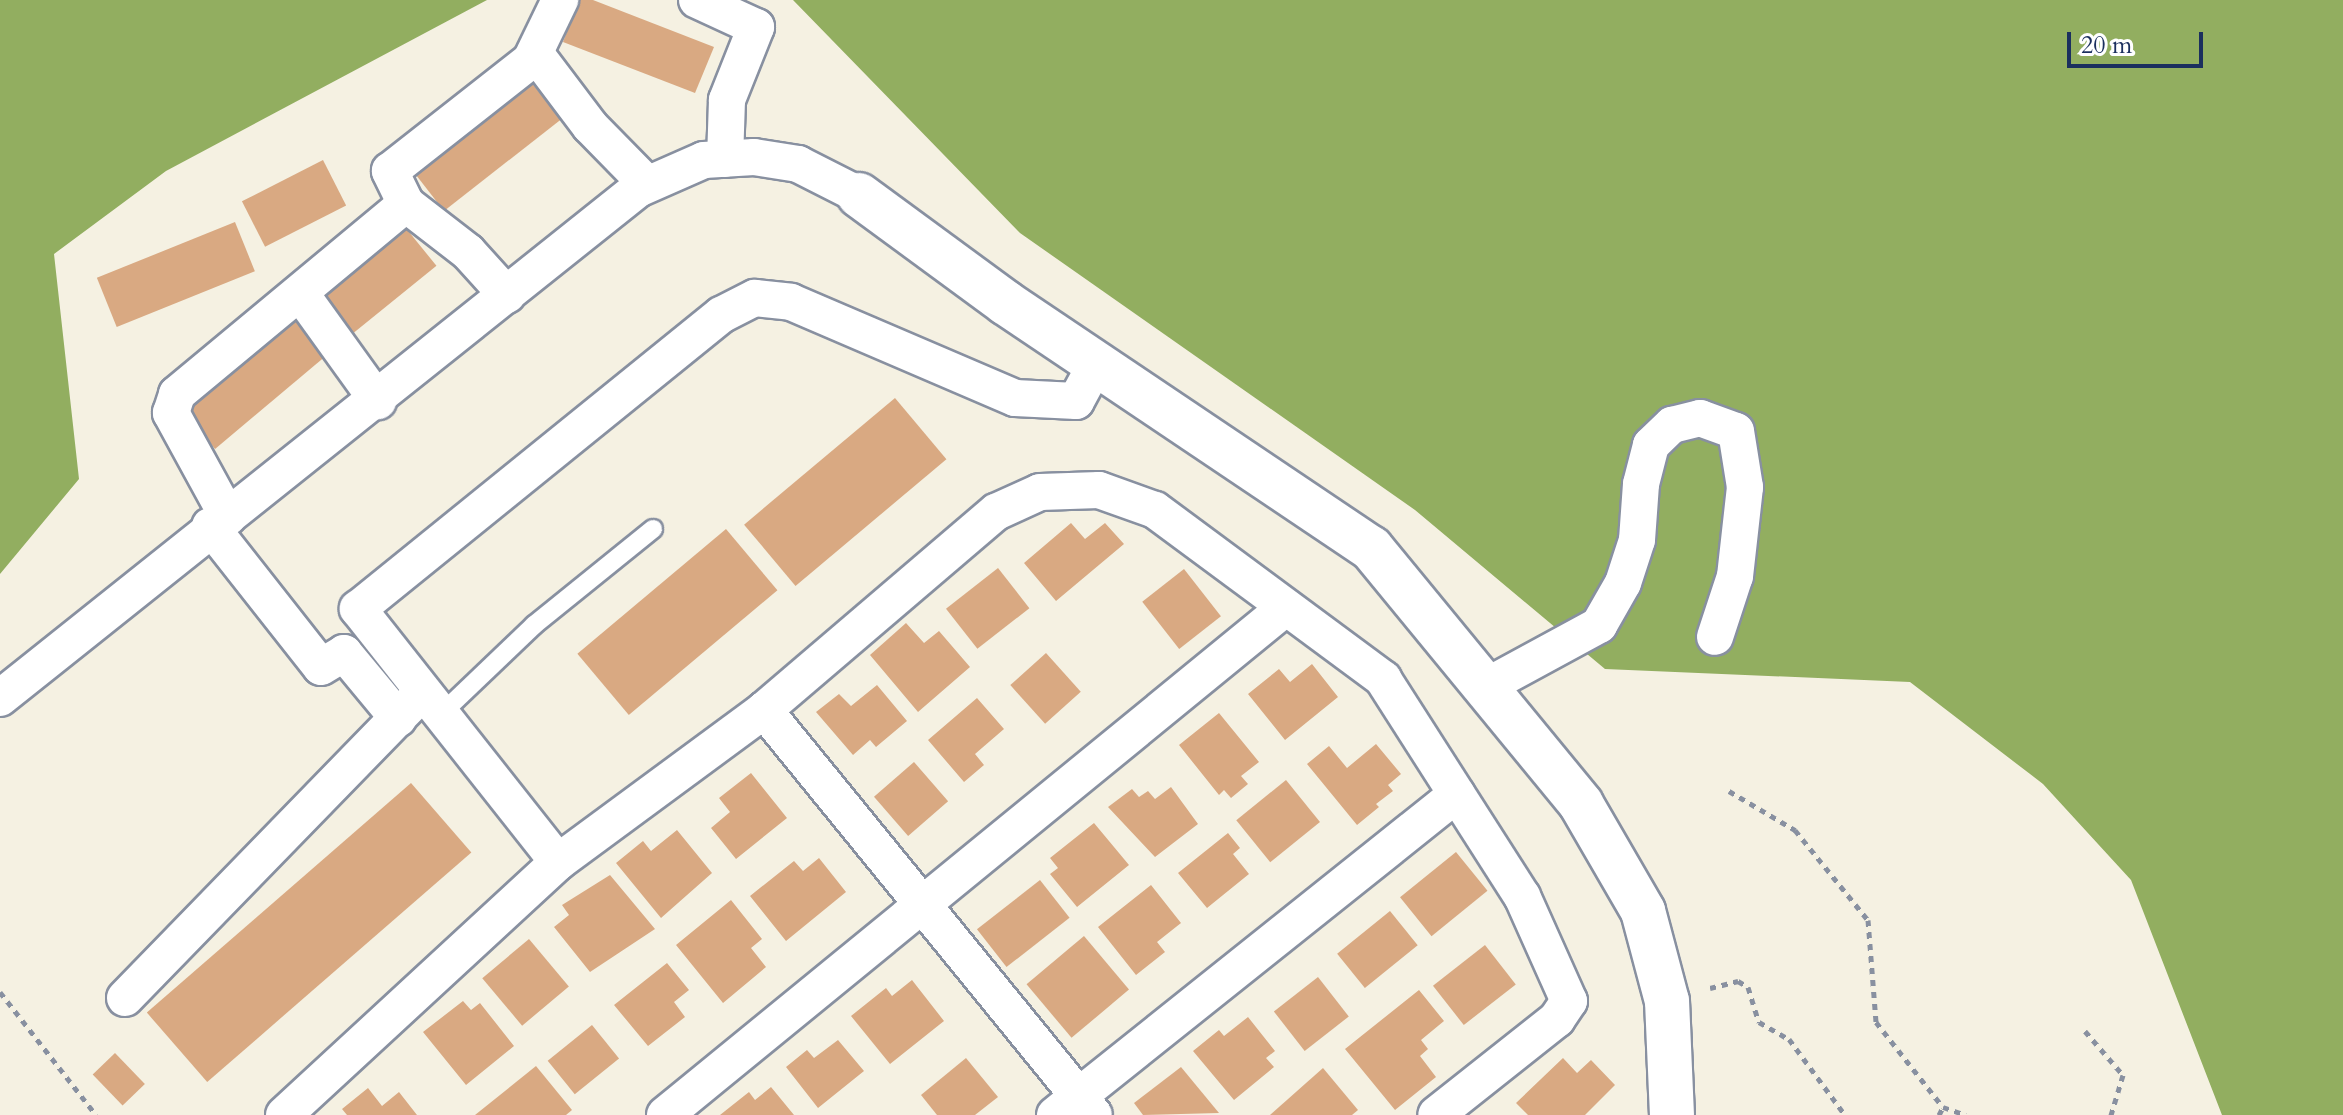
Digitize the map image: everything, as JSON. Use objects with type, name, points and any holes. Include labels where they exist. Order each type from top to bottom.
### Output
[{"type":"street","points":[[507,295],[468,252],[406,204],[390,171],[535,53],[560,0]]},
{"type":"street","points":[[697,0],[756,27],[727,100],[725,159]]},
{"type":"street","points":[[535,53],[590,126],[647,184]]},
{"type":"street","points":[[0,698],[219,521],[378,401],[647,184],[674,169],[725,159],[798,164],[859,195],[1096,364],[1371,548],[1581,804],[1643,911],[1667,1001],[1672,1115]]},
{"type":"street","points":[[398,718],[344,653],[321,667],[219,521],[171,413],[177,394],[406,204]]},
{"type":"street","points":[[301,294],[378,401]]},
{"type":"street","points":[[558,862],[358,609],[721,315],[755,298],[791,302],[1015,398],[1076,401],[1096,364]]},
{"type":"street","points":[[1485,687],[1599,625],[1623,583],[1637,540],[1641,484],[1651,445],[1672,425],[1700,418],[1736,431],[1745,487],[1735,576],[1715,637]]},
{"type":"street","points":[[284,1115],[558,862],[764,710],[996,512],[1040,492],[1099,490],[1130,498],[1155,510],[1383,679],[1522,896],[1569,1001],[1557,1019],[1436,1115]]},
{"type":"street","points":[[665,1115],[924,908],[1286,607]]},
{"type":"street","points":[[125,998],[398,718],[432,703]]},
{"type":"street","points":[[764,710],[924,908],[1076,1109],[1457,794]]},
{"type":"lane","points":[[432,703],[653,529]]},
{"type":"path","points":[[1729,791],[1795,830],[1868,920],[1876,1022],[1943,1107],[1966,1115]]},
{"type":"path","points":[[1667,1001],[1738,981],[1748,987],[1759,1022],[1789,1039],[1845,1115]]},
{"type":"path","points":[[0,992],[96,1115]]},
{"type":"path","points":[[2085,1031],[2123,1075],[2111,1115]]},
{"type":"path","points":[[1939,1115],[1943,1107]]},
{"type":"green space","points":[[0,0],[487,0],[166,171],[54,254],[79,479],[0,574]]},
{"type":"green space","points":[[793,0],[2343,0],[2343,1115],[2222,1115],[2131,880],[2043,784],[1910,682],[1605,669],[1415,510],[1020,233]]},
{"type":"building","points":[[579,0],[593,0],[714,47],[695,93],[563,42]]},
{"type":"building","points":[[528,78],[561,120],[444,211],[411,169]]},
{"type":"building","points":[[323,160],[346,205],[265,247],[242,201]]},
{"type":"building","points":[[235,222],[255,271],[117,327],[97,278]]},
{"type":"building","points":[[405,227],[436,266],[349,336],[318,297]]},
{"type":"building","points":[[295,314],[328,354],[215,449],[182,409]]},
{"type":"building","points":[[895,398],[946,459],[796,586],[744,525]]},
{"type":"building","points":[[1071,523],[1085,539],[1105,523],[1124,544],[1056,601],[1024,563]]},
{"type":"building","points":[[726,529],[777,590],[629,715],[577,654]]},
{"type":"building","points":[[998,568],[1029,608],[977,649],[946,609]]},
{"type":"building","points":[[1184,569],[1221,616],[1179,649],[1142,602]]},
{"type":"building","points":[[906,623],[924,643],[939,631],[970,667],[918,712],[870,655]]},
{"type":"building","points":[[1046,653],[1081,692],[1045,724],[1010,685]]},
{"type":"building","points":[[1312,664],[1338,697],[1285,740],[1248,694],[1279,669],[1290,682]]},
{"type":"building","points":[[877,685],[907,721],[876,747],[870,740],[853,755],[816,712],[839,694],[851,706]]},
{"type":"building","points":[[977,698],[1004,729],[975,754],[984,765],[964,782],[928,740]]},
{"type":"building","points":[[1219,713],[1259,762],[1241,776],[1248,784],[1231,798],[1224,790],[1219,795],[1179,745]]},
{"type":"building","points":[[1376,744],[1401,774],[1388,785],[1393,791],[1357,825],[1307,764],[1329,746],[1347,768]]},
{"type":"building","points":[[914,762],[948,801],[908,836],[874,797]]},
{"type":"building","points":[[751,773],[787,818],[736,859],[711,828],[730,812],[719,798]]},
{"type":"building","points":[[1286,780],[1320,822],[1270,862],[1236,820]]},
{"type":"building","points":[[411,783],[471,852],[207,1082],[147,1013]]},
{"type":"building","points":[[1171,787],[1198,824],[1155,857],[1108,807],[1132,789],[1139,797],[1148,791],[1155,799]]},
{"type":"building","points":[[1094,823],[1129,865],[1077,907],[1050,874],[1058,868],[1050,858]]},
{"type":"building","points":[[677,830],[712,873],[661,918],[616,863],[643,841],[651,851]]},
{"type":"building","points":[[1228,833],[1240,848],[1233,854],[1249,874],[1207,908],[1178,873]]},
{"type":"building","points":[[1456,852],[1487,891],[1432,936],[1400,897]]},
{"type":"building","points":[[819,858],[846,892],[786,941],[750,896],[794,861],[803,871]]},
{"type":"building","points":[[610,875],[655,929],[590,972],[554,927],[569,915],[562,905]]},
{"type":"building","points":[[1040,880],[1070,918],[1007,967],[977,929]]},
{"type":"building","points":[[1151,885],[1181,923],[1157,942],[1165,952],[1136,975],[1098,927]]},
{"type":"building","points":[[731,900],[762,939],[751,948],[766,967],[723,1003],[676,945]]},
{"type":"building","points":[[1390,911],[1418,945],[1365,988],[1337,954]]},
{"type":"building","points":[[1084,936],[1129,990],[1072,1038],[1027,984]]},
{"type":"building","points":[[529,939],[569,986],[522,1026],[482,978]]},
{"type":"building","points":[[1485,945],[1516,984],[1464,1025],[1433,986]]},
{"type":"building","points":[[667,963],[689,990],[674,1002],[685,1017],[648,1046],[614,1005]]},
{"type":"building","points":[[1318,977],[1349,1016],[1305,1051],[1274,1011]]},
{"type":"building","points":[[912,980],[944,1021],[890,1064],[851,1016],[886,988],[892,996]]},
{"type":"building","points":[[1419,990],[1444,1021],[1421,1040],[1428,1049],[1420,1056],[1436,1077],[1395,1110],[1345,1049]]},
{"type":"building","points":[[463,1001],[471,1010],[480,1003],[514,1046],[466,1085],[423,1032]]},
{"type":"building","points":[[1248,1017],[1275,1051],[1266,1058],[1274,1067],[1234,1100],[1193,1051],[1219,1030],[1224,1036]]},
{"type":"building","points":[[592,1025],[619,1058],[575,1094],[548,1061]]},
{"type":"building","points":[[838,1040],[864,1071],[818,1108],[786,1067],[807,1050],[814,1058]]},
{"type":"building","points":[[115,1053],[145,1084],[123,1105],[93,1075]]},
{"type":"building","points":[[966,1058],[998,1097],[975,1115],[937,1115],[921,1095]]},
{"type":"building","points":[[1563,1058],[1577,1073],[1591,1060],[1615,1085],[1585,1115],[1528,1115],[1516,1103]]},
{"type":"building","points":[[536,1066],[572,1110],[566,1115],[475,1115]]},
{"type":"building","points":[[1181,1067],[1219,1113],[1143,1115],[1134,1103]]},
{"type":"building","points":[[1323,1068],[1358,1110],[1352,1115],[1270,1115]]},
{"type":"building","points":[[771,1087],[794,1115],[720,1115],[749,1092],[755,1100]]},
{"type":"building","points":[[368,1088],[382,1106],[399,1092],[417,1115],[347,1115],[342,1109]]}]
